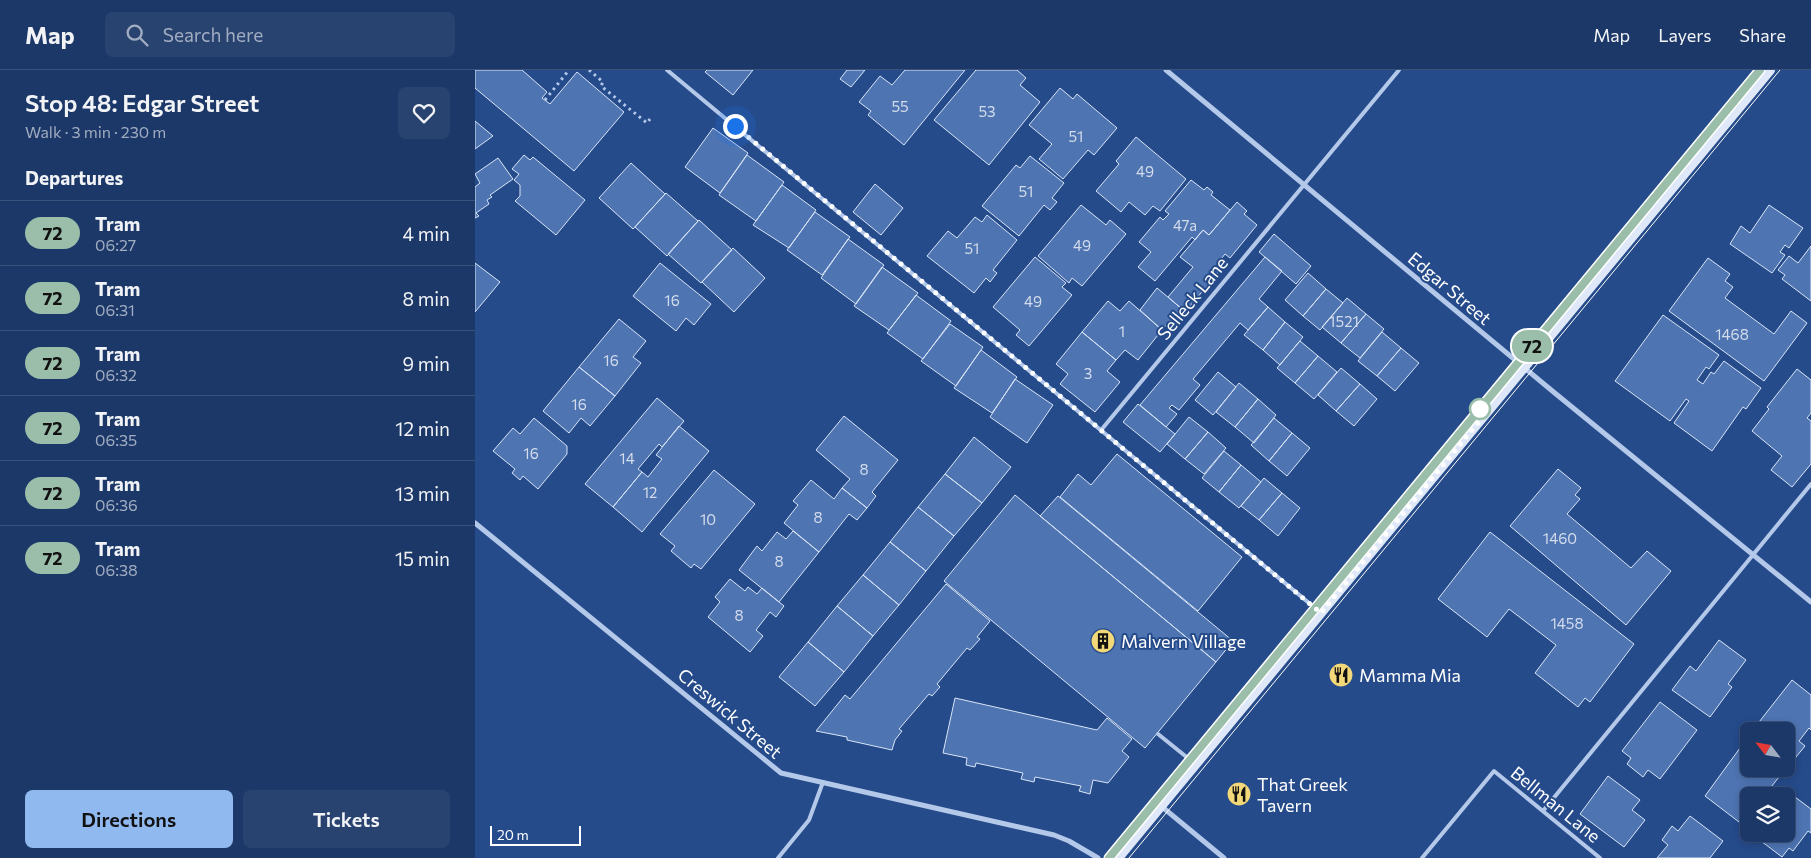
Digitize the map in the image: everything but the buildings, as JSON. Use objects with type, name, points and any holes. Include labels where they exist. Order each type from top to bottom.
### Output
[{"type":"main road","points":[[1118,858],[1769,70]]},
{"type":"street","name":"Edgar Street","points":[[1166,70],[1811,602]]},
{"type":"street","name":"Creswick Street","points":[[475,522],[781,773],[1054,835],[1069,840],[1098,858]]},
{"type":"street","points":[[1161,806],[1224,858]]},
{"type":"lane","points":[[667,70],[1102,429],[1321,613]]},
{"type":"lane","name":"Selleck Lane","points":[[1102,429],[1399,70]]},
{"type":"lane","points":[[1543,811],[1811,484]]},
{"type":"lane","points":[[1158,734],[1196,764]]},
{"type":"lane","name":"Bellman Lane","points":[[1422,858],[1494,771],[1600,858]]},
{"type":"lane","points":[[778,858],[809,820],[823,782]]},
{"type":"path","points":[[545,100],[569,70]]},
{"type":"path","points":[[589,70],[594,72],[603,82],[601,86],[647,123],[650,119]]},
{"type":"tram line","points":[[1109,858],[1760,70]]},
{"type":"tram line","name":"72","points":[[1109,858],[1760,70]]},
{"type":"tram line","points":[[1129,858],[1780,70]]},
{"type":"place","name":"Malvern Village","points":[[1103,641]]},
{"type":"place","name":"Mamma Mia","points":[[1341,675]]},
{"type":"place","name":"That Greek Tavern","points":[[1239,794]]},
{"type":"route","points":[[735,126],[1102,429],[1321,613],[1486,413],[1480,409]]}]
